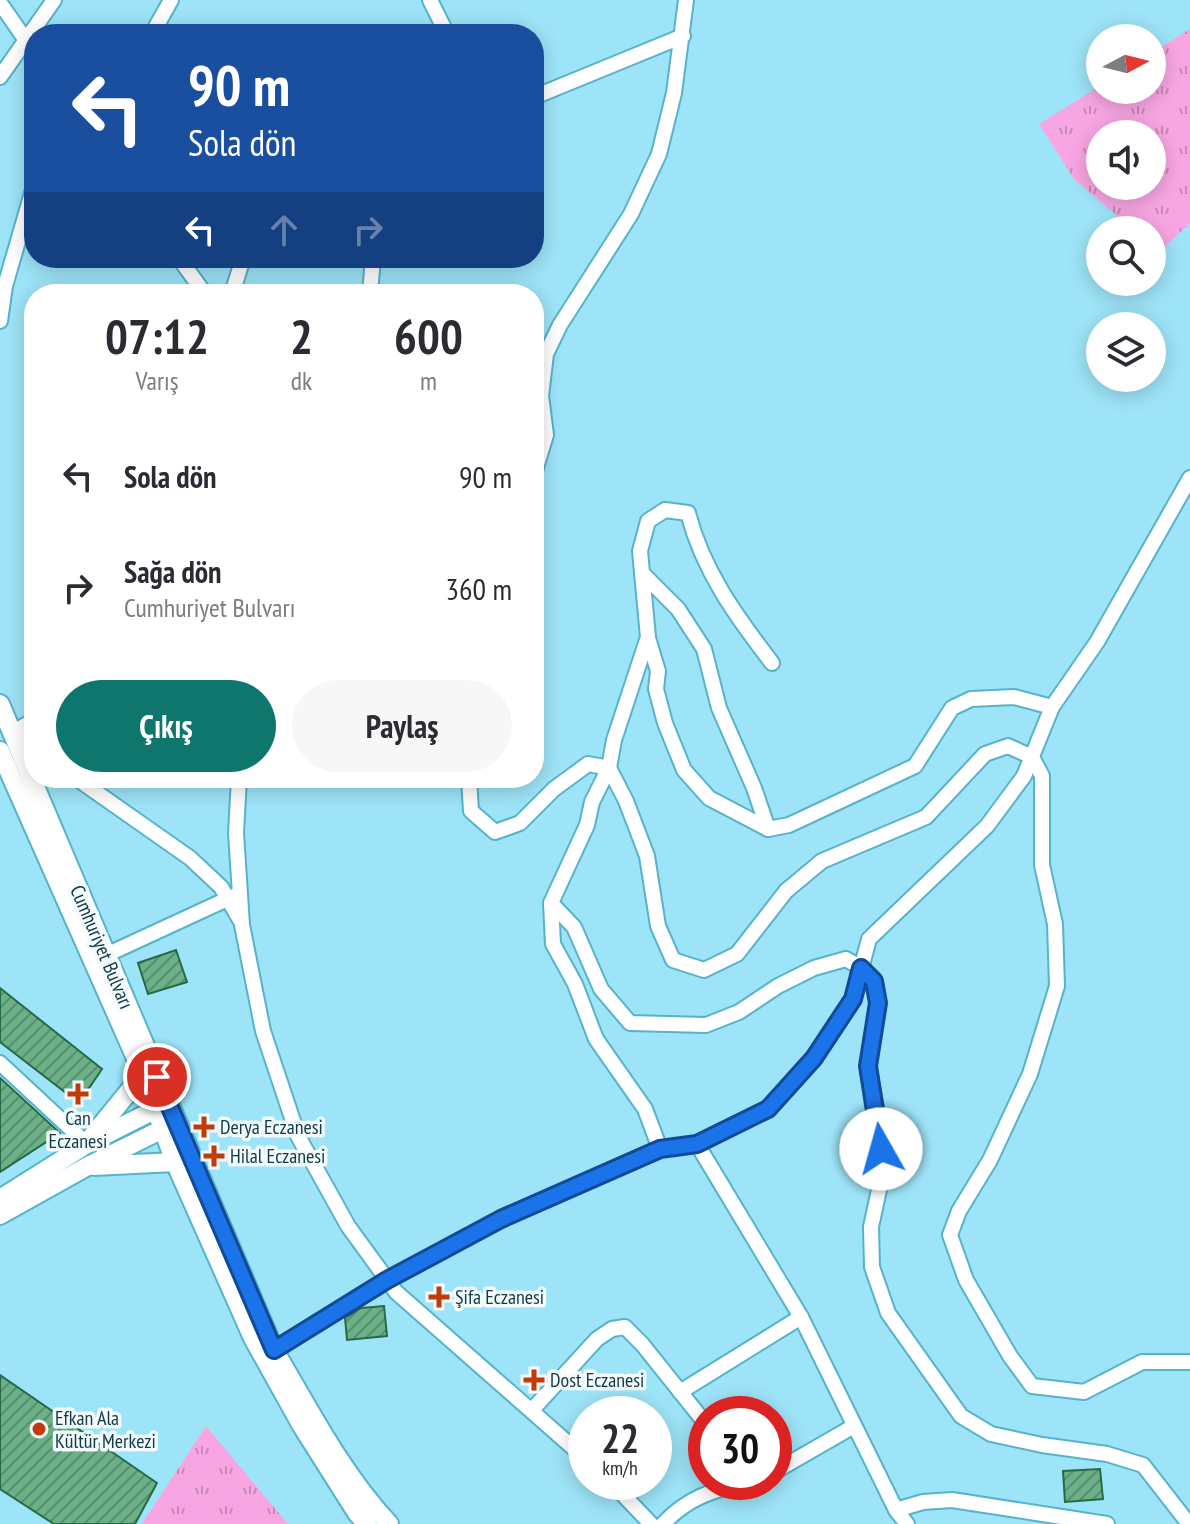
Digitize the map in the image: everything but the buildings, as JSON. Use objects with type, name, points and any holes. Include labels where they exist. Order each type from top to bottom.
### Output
[{"type":"main road","name":"Cumhuriyet Bulvarı","points":[[0,704],[6,728],[24,769]]},
{"type":"main road","name":"Cumhuriyet Bulvarı","points":[[0,751],[143,1074],[161,1107]]},
{"type":"main road","name":"Cumhuriyet Bulvarı","points":[[32,788],[106,955],[169,1126],[274,1350],[314,1419],[369,1503],[389,1524]]},
{"type":"main road","points":[[87,1144],[143,1074]]},
{"type":"main road","points":[[0,1199],[87,1144],[161,1107]]},
{"type":"main road","name":"Cumhuriyet Bulvarı","points":[[169,1126],[175,1162],[253,1338],[302,1426],[367,1524]]},
{"type":"main road","points":[[0,1215],[169,1126]]},
{"type":"main road","points":[[86,1167],[175,1162]]},
{"type":"street","points":[[41,24],[54,0]]},
{"type":"street","points":[[158,24],[171,0]]},
{"type":"street","points":[[430,0],[442,24]]},
{"type":"street","points":[[544,371],[546,354],[560,325],[631,214],[659,154],[674,93],[686,0]]},
{"type":"street","points":[[1,5],[24,38]]},
{"type":"street","points":[[544,93],[683,36]]},
{"type":"street","points":[[0,77],[24,52]]},
{"type":"street","points":[[0,321],[5,286],[24,220]]},
{"type":"street","points":[[544,419],[544,442]]},
{"type":"street","points":[[274,1350],[387,1280],[501,1219],[660,1149],[697,1144],[768,1109],[814,1058],[853,999],[869,939],[987,826],[1024,776],[1052,707],[1097,642],[1190,478]]},
{"type":"street","points":[[772,663],[711,575],[695,542],[688,513],[665,510],[648,521],[640,551],[648,637],[658,671],[656,689],[665,723],[684,770],[709,798],[768,829],[789,825],[915,766],[952,708],[971,699],[1014,697],[1052,707]]},
{"type":"street","points":[[644,575],[678,609],[704,649],[719,708],[768,829]]},
{"type":"street","points":[[648,637],[614,740],[609,768],[551,903],[553,944],[575,984],[596,1039],[645,1109],[660,1149]]},
{"type":"street","points":[[6,728],[24,741]]},
{"type":"street","points":[[609,768],[626,801],[647,856],[658,926],[673,960],[704,970],[737,954],[786,891],[822,861],[926,817],[985,754],[1008,746],[1032,757],[1042,776],[1042,865],[1055,924],[1057,986],[1030,1074],[990,1160],[959,1211],[950,1235],[966,1280],[1010,1356],[1032,1386],[1084,1392],[1142,1362],[1190,1362]]},
{"type":"street","points":[[470,788],[471,811],[495,832],[520,823],[554,789],[588,764],[609,768]]},
{"type":"street","points":[[90,788],[190,858],[234,896]]},
{"type":"street","points":[[238,788],[234,896],[263,1031],[298,1136],[348,1226],[396,1292],[568,1443]]},
{"type":"street","points":[[106,955],[234,896]]},
{"type":"street","points":[[551,903],[574,927],[601,989],[630,1023],[706,1025],[739,1012],[778,986],[814,968],[846,959],[861,968],[874,981],[878,1003],[868,1066],[880,1127],[883,1171],[871,1227],[872,1267],[888,1313],[961,1416],[991,1434],[1107,1454],[1143,1465],[1189,1524]]},
{"type":"street","points":[[0,1063],[87,1144]]},
{"type":"street","points":[[697,1144],[801,1317],[896,1510],[907,1524]]},
{"type":"street","points":[[680,1392],[801,1317]]},
{"type":"street","points":[[532,1410],[597,1339],[612,1329],[625,1327],[688,1402]]},
{"type":"street","points":[[792,1462],[854,1426]]},
{"type":"street","points":[[628,1500],[651,1524]]},
{"type":"street","points":[[663,1524],[674,1512],[693,1500]]},
{"type":"street","points":[[896,1510],[923,1502],[952,1500],[1107,1524]]},
{"type":"green space","points":[[1190,29],[1190,223],[1166,246],[1166,216],[1116,216],[1099,200],[1166,200],[1166,120],[1086,120],[1086,189],[1074,179],[1039,124],[1086,95],[1086,104],[1166,104],[1166,44]]},
{"type":"green space","points":[[206,1426],[288,1524],[142,1524]]},
{"type":"place","name":"Can Eczanesi","points":[[78,1094]]},
{"type":"place","name":"Derya Eczanesi","points":[[204,1127]]},
{"type":"place","name":"Hilal Eczanesi","points":[[214,1156]]},
{"type":"place","name":"Şifa Eczanesi","points":[[439,1297]]},
{"type":"place","name":"Dost Eczanesi","points":[[534,1380]]},
{"type":"place","name":"Efkan Ala Kültür Merkezi","points":[[39,1429]]},
{"type":"route","points":[[157,1077],[274,1350],[387,1280],[501,1219],[660,1149],[697,1144],[768,1109],[814,1058],[853,999],[861,968],[874,981],[878,1003],[868,1066],[880,1127],[881,1149]]}]
